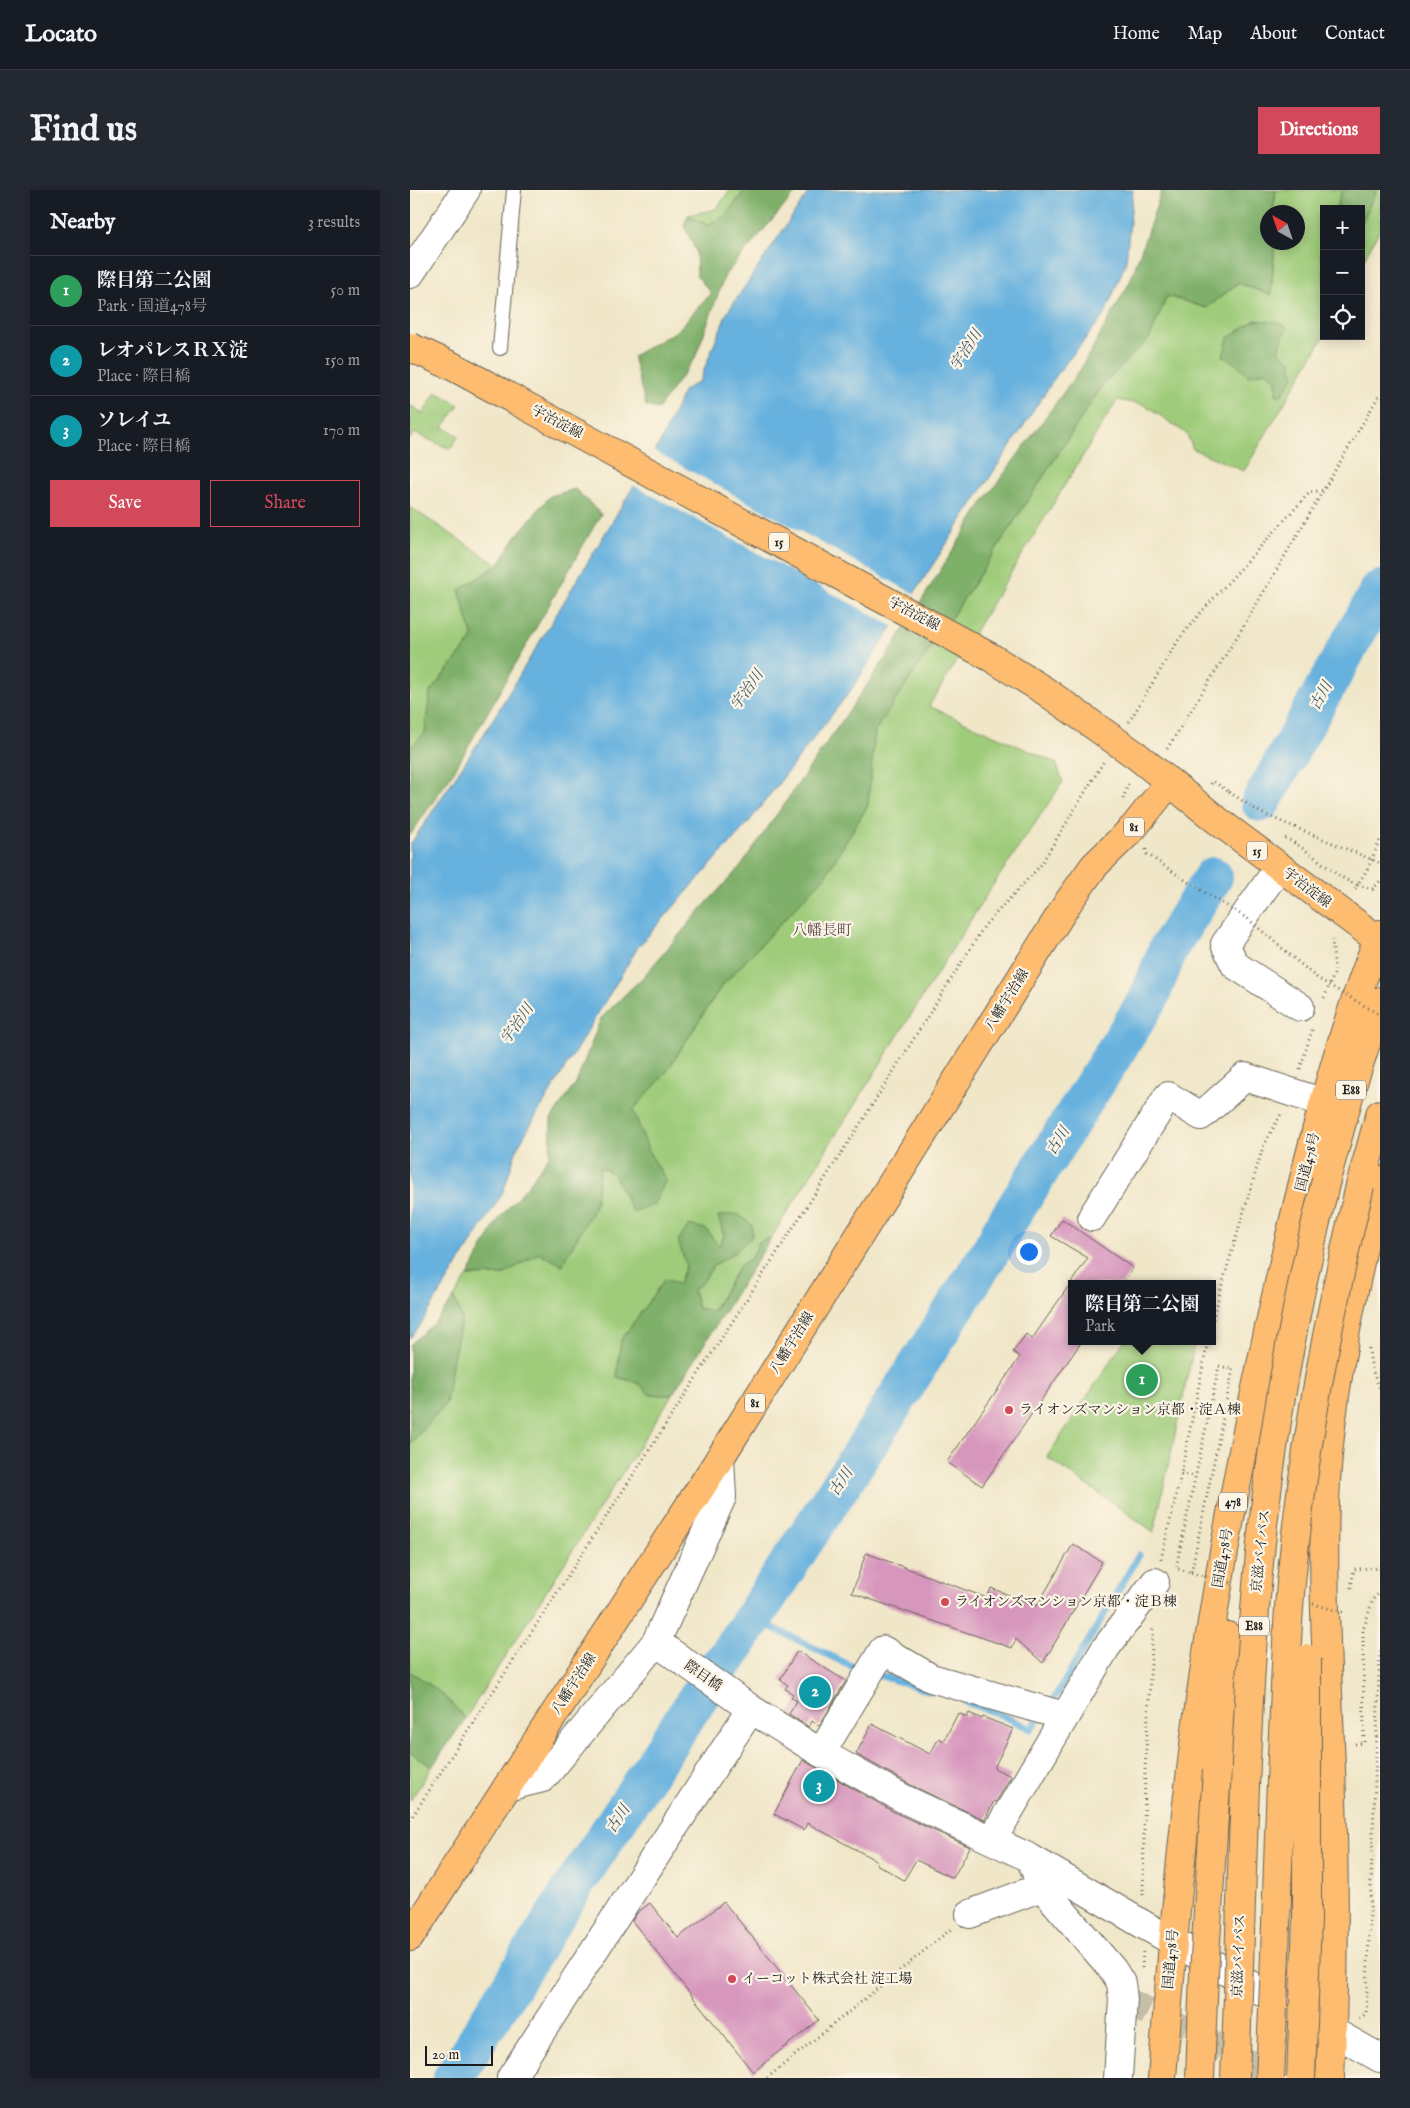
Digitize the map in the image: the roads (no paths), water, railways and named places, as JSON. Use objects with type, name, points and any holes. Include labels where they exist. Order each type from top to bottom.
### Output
[{"type":"main road","name":"宇治淀線","points":[[410,347],[461,370],[992,658],[1045,691],[1137,756],[1169,784],[1379,938]]},
{"type":"main road","name":"八幡宇治線","points":[[410,1937],[720,1458],[1069,901],[1094,866],[1134,827],[1169,784]]},
{"type":"main road","name":"国道478号","points":[[1162,2078],[1172,1941],[1189,1789],[1212,1620],[1242,1455],[1267,1334],[1313,1142],[1324,1103],[1379,938]]},
{"type":"main road","name":"京滋バイパス","points":[[1234,2078],[1245,1774],[1258,1574],[1268,1478],[1283,1378],[1302,1276],[1351,1089],[1380,1001]]},
{"type":"main road","name":"E88","points":[[1270,2078],[1279,1806],[1292,1574],[1302,1479],[1336,1283],[1370,1183],[1380,1114]]},
{"type":"main road","points":[[1301,2078],[1307,1919],[1307,1659],[1310,1575],[1317,1498],[1331,1413],[1348,1314],[1374,1200],[1370,1183]]},
{"type":"main road","points":[[1200,2078],[1216,1770],[1226,1640],[1267,1334]]},
{"type":"main road","points":[[1330,2078],[1342,2027],[1332,1820],[1324,1578],[1325,1500],[1331,1413]]},
{"type":"street","points":[[410,274],[466,190]]},
{"type":"street","points":[[1279,866],[1226,944],[1235,965],[1312,1010]]},
{"type":"street","points":[[1092,1217],[1168,1096],[1200,1116],[1245,1077],[1324,1103]]},
{"type":"street","points":[[507,1787],[543,1778],[656,1642],[722,1497],[720,1458]]},
{"type":"street","points":[[992,1840],[1105,1649],[1155,1582]]},
{"type":"street","name":"際目橋","points":[[656,1642],[751,1709],[821,1753],[904,1799],[1030,1858],[1172,1941],[1342,2027],[1380,2058]]},
{"type":"street","points":[[821,1753],[883,1650],[931,1678],[1064,1716]]},
{"type":"street","points":[[511,2078],[751,1709]]},
{"type":"street","points":[[1030,1858],[1042,1886],[1113,1970],[1121,1983],[1123,1999],[1118,2078]]},
{"type":"street","points":[[970,1914],[1042,1886]]},
{"type":"lane","points":[[500,348],[514,190]]},
{"type":"water","name":"宇治川","points":[[810,190],[1133,190],[1126,262],[1105,314],[1058,373],[851,690],[748,823],[638,947],[518,1146],[503,1192],[419,1327],[410,1338],[410,845],[484,734],[661,441],[684,390],[699,382],[727,313]]},
{"type":"waterway","name":"古川","points":[[1261,802],[1380,590]]},
{"type":"waterway","name":"古川","points":[[453,2078],[577,1881],[871,1439],[999,1238],[1000,1233],[1149,998],[1168,949],[1213,877]]},
{"type":"waterway","points":[[1049,1705],[1139,1555]]},
{"type":"waterway","points":[[753,1618],[853,1667],[865,1671]]},
{"type":"waterway","points":[[875,1674],[930,1691]]},
{"type":"waterway","points":[[966,1702],[997,1713],[1031,1729],[1041,1715]]},
{"type":"tunnel","points":[[1123,1999],[1278,2078]]},
{"type":"place","name":"際目第二公園","points":[[1142,1380]]},
{"type":"place","name":"ライオンズマンション京都・淀Ａ棟","points":[[1009,1410]]},
{"type":"place","name":"ライオンズマンション京都・淀Ｂ棟","points":[[945,1602]]},
{"type":"place","name":"レオパレスＲＸ淀","points":[[815,1692]]},
{"type":"place","name":"ソレイユ","points":[[819,1786]]},
{"type":"place","name":"イーコット株式会社 淀工場","points":[[732,1979]]},
{"type":"district","name":"八幡長町","points":[[822,930]]}]
